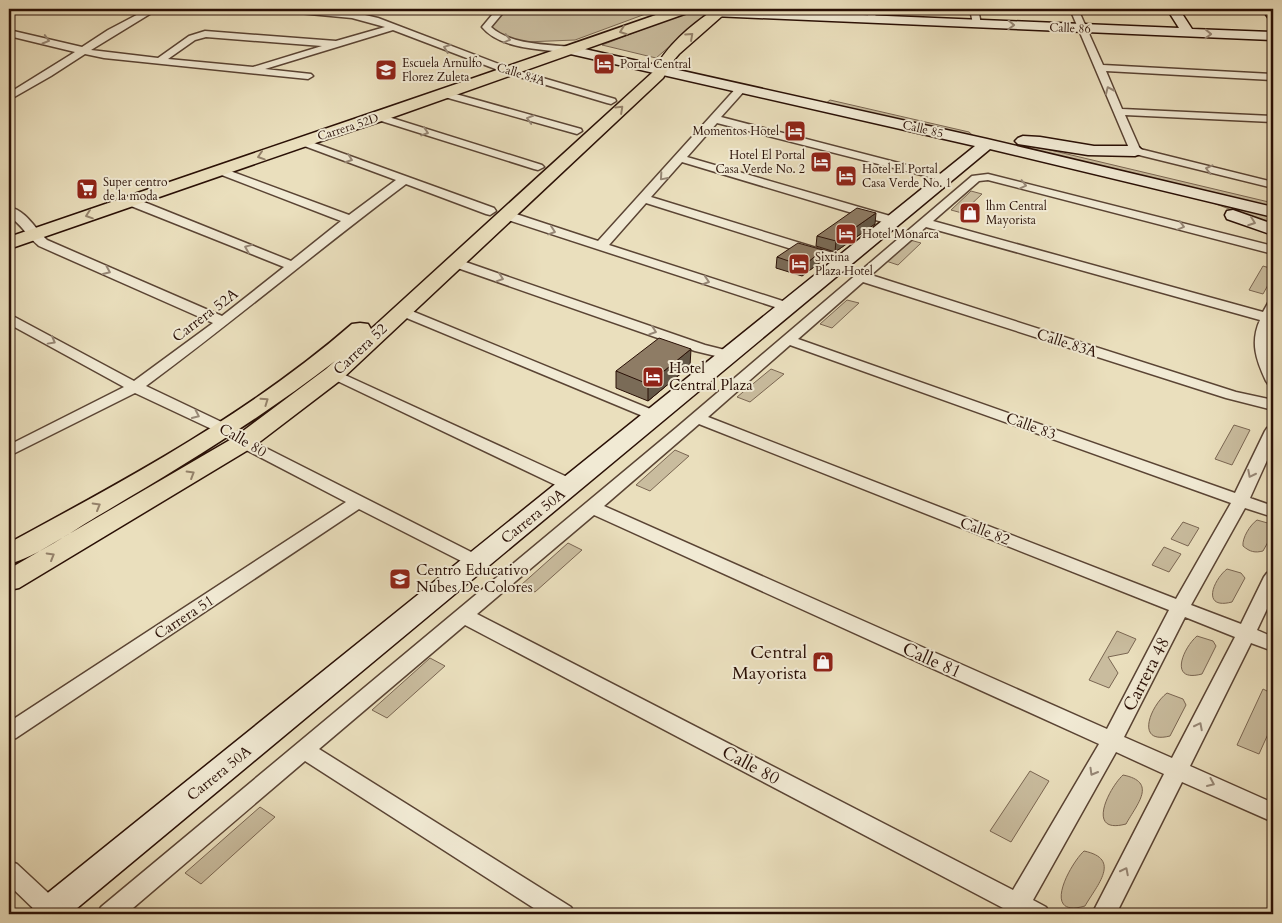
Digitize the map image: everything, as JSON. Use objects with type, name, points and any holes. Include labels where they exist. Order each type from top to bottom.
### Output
[{"type":"main road","name":"Carrera 52D","points":[[9,242],[218,170],[379,118],[685,9]]},
{"type":"main road","name":"Carrera 52","points":[[9,555],[101,504],[234,435],[290,384],[353,335],[498,213],[688,37],[720,11]]},
{"type":"main road","name":"Carrera 52","points":[[9,581],[234,435],[334,374],[454,262],[538,167],[611,100],[658,66]]},
{"type":"street","points":[[9,97],[111,32],[154,9]]},
{"type":"street","name":"Calle 84A","points":[[288,9],[352,15],[394,27],[509,71],[611,100]]},
{"type":"street","points":[[502,9],[486,27],[494,35],[515,41],[571,50]]},
{"type":"street","points":[[974,9],[977,24]]},
{"type":"street","points":[[1074,9],[1135,151]]},
{"type":"street","points":[[1173,9],[1188,33]]},
{"type":"street","points":[[1268,9],[1273,16]]},
{"type":"street","name":"Calle 86","points":[[720,11],[872,14],[977,24],[1273,36]]},
{"type":"street","points":[[250,70],[394,27]]},
{"type":"street","points":[[9,33],[36,37],[81,52],[308,76]]},
{"type":"street","points":[[158,61],[192,38],[205,34],[336,44]]},
{"type":"street","name":"Calle 85","points":[[588,44],[658,66],[742,88],[986,138]]},
{"type":"street","name":"Calle 85","points":[[571,50],[658,66],[986,138],[1124,176],[1273,212]]},
{"type":"street","points":[[1099,68],[1273,76]]},
{"type":"street","points":[[600,247],[742,88]]},
{"type":"street","points":[[445,94],[577,132]]},
{"type":"street","points":[[1118,112],[1273,119]]},
{"type":"street","points":[[379,118],[538,167]]},
{"type":"street","points":[[715,119],[945,178]]},
{"type":"street","points":[[986,138],[1022,142],[1047,142],[1089,150],[1118,149],[1135,151],[1273,185]]},
{"type":"street","name":"Carrera 50A","points":[[49,912],[893,221],[945,178],[986,138]]},
{"type":"street","points":[[303,142],[498,213],[787,307]]},
{"type":"street","points":[[1022,142],[1273,200]]},
{"type":"street","points":[[679,158],[893,221]]},
{"type":"street","points":[[218,170],[350,220]]},
{"type":"street","points":[[1124,176],[1273,230]]},
{"type":"street","points":[[109,914],[698,418],[976,178],[1001,179],[1273,250]]},
{"type":"street","name":"Carrera 52A","points":[[11,447],[135,387],[223,322],[350,220],[405,179]]},
{"type":"street","points":[[644,198],[844,261]]},
{"type":"street","points":[[130,201],[293,266]]},
{"type":"street","points":[[9,211],[26,222],[33,234],[42,243],[223,322]]},
{"type":"street","points":[[926,223],[1270,312],[1260,340],[1273,381]]},
{"type":"street","points":[[454,262],[700,348],[728,355]]},
{"type":"street","name":"Calle 83A","points":[[862,277],[1231,395],[1273,405]]},
{"type":"street","points":[[402,311],[654,416]]},
{"type":"street","name":"Calle 80","points":[[9,318],[135,387],[234,435],[477,562]]},
{"type":"street","name":"Calle 83","points":[[788,340],[1273,512]]},
{"type":"street","points":[[334,374],[570,485]]},
{"type":"street","name":"Calle 82","points":[[698,418],[1273,644]]},
{"type":"street","name":"Carrera 48","points":[[1022,911],[1180,608],[1240,501],[1273,431]]},
{"type":"street","name":"Carrera 51","points":[[9,732],[359,501]]},
{"type":"street","name":"Calle 81","points":[[591,508],[1177,768],[1273,813]]},
{"type":"street","points":[[1104,914],[1273,577]]},
{"type":"street","name":"Calle 80","points":[[464,616],[1022,911]]},
{"type":"street","points":[[304,750],[563,914]]},
{"type":"street","points":[[9,871],[49,912]]},
{"type":"shaded area","points":[[507,9],[659,9],[575,40],[525,42],[500,36],[492,31],[492,26]]},
{"type":"shaded area","points":[[696,9],[713,9],[656,58],[602,45]]},
{"type":"shaded area","points":[[830,100],[969,132],[977,139],[825,104]]},
{"type":"shaded area","points":[[1025,144],[1273,203],[1273,209],[1009,146]]},
{"type":"shaded area","points":[[971,191],[982,194],[962,213],[951,210]]},
{"type":"shaded area","points":[[1194,196],[1273,216],[1273,225]]},
{"type":"shaded area","points":[[910,240],[921,243],[898,265],[886,261]]},
{"type":"shaded area","points":[[1263,266],[1273,269],[1273,276],[1263,294],[1249,290]]},
{"type":"shaded area","points":[[847,300],[859,303],[832,328],[820,324]]},
{"type":"shaded area","points":[[771,369],[784,374],[750,402],[737,397]]},
{"type":"shaded area","points":[[1234,425],[1250,430],[1232,465],[1215,459]]},
{"type":"shaded area","points":[[675,450],[689,456],[650,491],[636,485]]},
{"type":"shaded area","points":[[1257,520],[1271,524],[1273,533],[1263,551],[1255,552],[1243,546],[1243,543],[1247,532]]},
{"type":"shaded area","points":[[1183,522],[1199,528],[1188,546],[1171,539]]},
{"type":"shaded area","points":[[568,543],[582,550],[535,592],[521,585]]},
{"type":"shaded area","points":[[1164,547],[1181,554],[1169,572],[1152,565]]},
{"type":"shaded area","points":[[1227,569],[1241,573],[1245,578],[1232,602],[1216,602],[1213,598],[1214,586]]},
{"type":"shaded area","points":[[1117,631],[1136,639],[1128,653],[1108,657],[1118,673],[1109,688],[1089,680]]},
{"type":"shaded area","points":[[1197,636],[1213,641],[1216,646],[1202,674],[1185,674],[1182,669],[1183,656]]},
{"type":"shaded area","points":[[430,658],[445,666],[387,718],[372,710]]},
{"type":"shaded area","points":[[1263,689],[1273,694],[1273,723],[1259,754],[1237,745]]},
{"type":"shaded area","points":[[1167,693],[1183,699],[1186,705],[1170,736],[1159,737],[1152,735],[1149,730],[1149,722],[1151,714]]},
{"type":"shaded area","points":[[1030,771],[1049,781],[1011,842],[990,831]]},
{"type":"shaded area","points":[[1123,775],[1134,778],[1140,783],[1142,795],[1126,824],[1114,826],[1106,823],[1103,817],[1104,808],[1117,781]]},
{"type":"shaded area","points":[[260,807],[275,817],[201,884],[185,873]]},
{"type":"shaded area","points":[[1084,851],[1102,860],[1104,866],[1103,874],[1085,906],[1071,908],[1064,905],[1061,898],[1062,888],[1072,867]]},
{"type":"building","points":[[857,208],[876,213],[836,241],[817,236]]},
{"type":"building","points":[[798,243],[823,250],[803,266],[777,257]]},
{"type":"building","points":[[659,338],[691,349],[648,384],[616,371]]},
{"type":"place","name":"Portal Central","points":[[604,64]]},
{"type":"place","name":"Escuela Arnulfo Florez Zuleta","points":[[386,70]]},
{"type":"place","name":"Momentos Hotel","points":[[795,131]]},
{"type":"place","name":"Hotel El Portal Casa Verde No. 2","points":[[821,162]]},
{"type":"place","name":"Hotel El Portal Casa Verde No. 1","points":[[846,176]]},
{"type":"place","name":"Super centro de la moda","points":[[87,189]]},
{"type":"place","name":"lhm Central Mayorista","points":[[970,213]]},
{"type":"place","name":"Hotel Monarca","points":[[846,234]]},
{"type":"place","name":"Sixtina Plaza Hotel","points":[[799,264]]},
{"type":"place","name":"Hotel Central Plaza","points":[[653,377]]},
{"type":"place","name":"Centro Educativo Nubes De Colores","points":[[400,579]]},
{"type":"place","name":"Central Mayorista","points":[[823,662]]}]
